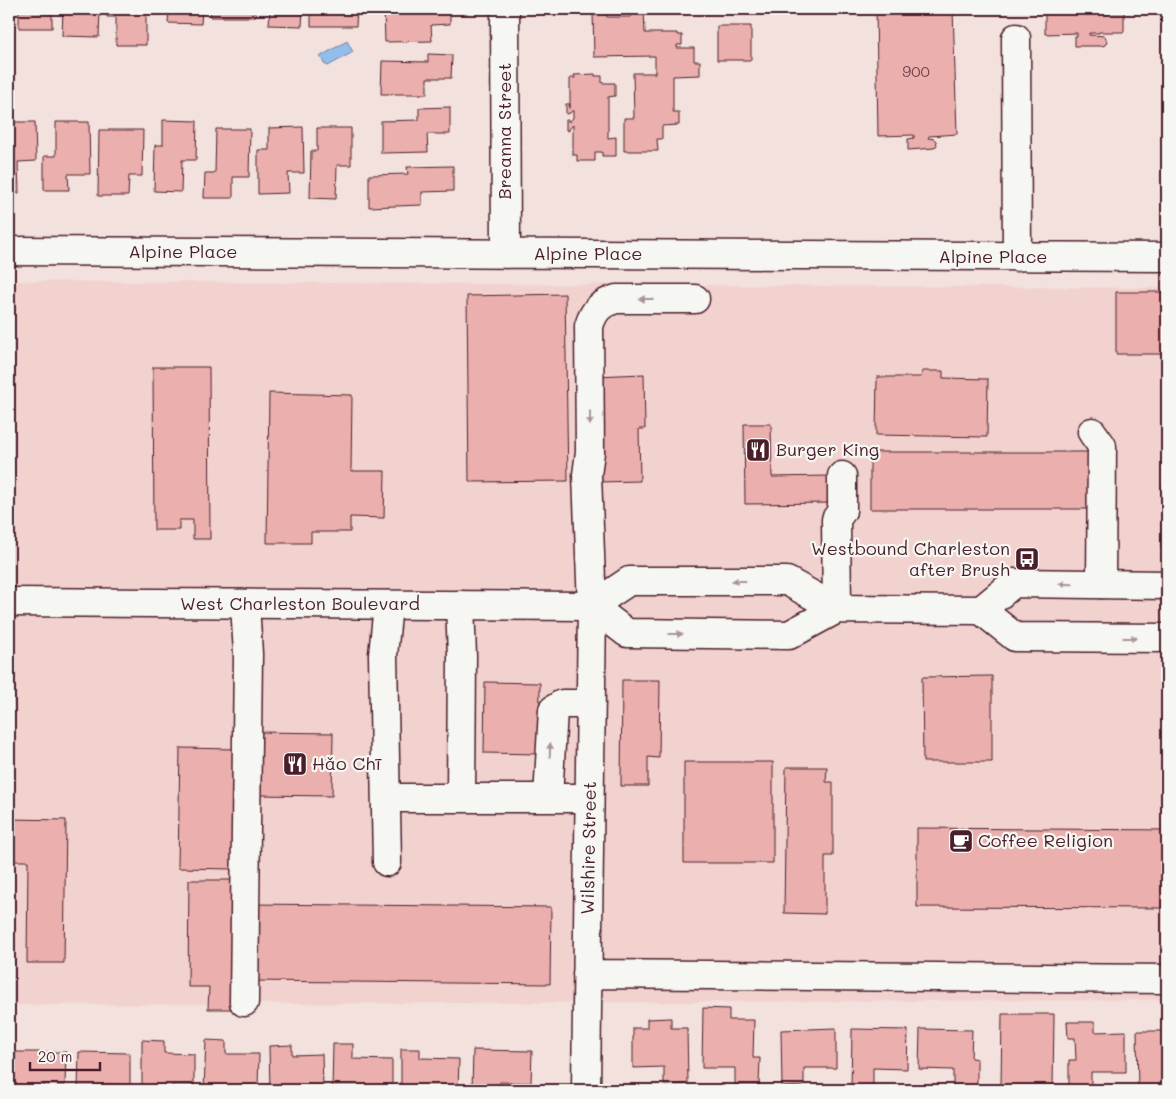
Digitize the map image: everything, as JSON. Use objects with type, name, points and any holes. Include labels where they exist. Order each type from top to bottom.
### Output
[{"type":"street","name":"Breanna Street","points":[[504,9],[506,254]]},
{"type":"street","points":[[1016,38],[1017,257]]},
{"type":"street","name":"Alpine Place","points":[[9,251],[1167,257]]},
{"type":"street","name":"Wilshire Street","points":[[586,1090],[592,606],[587,475],[590,452],[589,326],[592,316],[599,307],[608,301],[616,299],[695,299]]},
{"type":"street","points":[[1092,432],[1102,446],[1101,584]]},
{"type":"street","points":[[837,609],[836,519],[842,511],[842,476]]},
{"type":"street","points":[[837,609],[788,581],[629,581],[592,606],[627,633],[637,634],[789,635],[837,609],[980,610],[1015,637],[1167,638]]},
{"type":"street","points":[[980,610],[1014,583],[1167,585]]},
{"type":"street","name":"West Charleston Boulevard","points":[[9,602],[592,606]]},
{"type":"street","points":[[244,1002],[248,654],[245,604]]},
{"type":"street","points":[[388,605],[383,655],[388,862]]},
{"type":"street","points":[[460,605],[462,656],[461,797]]},
{"type":"street","points":[[548,798],[552,710],[562,704],[591,704]]},
{"type":"street","points":[[386,798],[589,798]]},
{"type":"street","points":[[587,974],[1167,979]]},
{"type":"shaded area","points":[[9,281],[1167,288],[1167,1000],[9,1005]]},
{"type":"water","points":[[347,41],[353,52],[328,66],[324,64],[320,58],[321,56]]},
{"type":"building","points":[[19,9],[52,9],[52,28],[19,28]]},
{"type":"building","points":[[63,9],[100,9],[99,37],[62,36]]},
{"type":"building","points":[[107,9],[146,9],[146,45],[116,45],[116,17],[107,17]]},
{"type":"building","points":[[169,9],[202,9],[201,24],[168,23]]},
{"type":"building","points":[[210,9],[255,9],[255,17],[211,17]]},
{"type":"building","points":[[270,9],[303,9],[302,26],[269,25]]},
{"type":"building","points":[[311,9],[357,9],[356,26],[311,26]]},
{"type":"building","points":[[384,9],[450,9],[450,24],[431,25],[432,41],[385,42]]},
{"type":"building","points":[[876,9],[953,9],[957,134],[929,136],[928,138],[936,141],[937,145],[934,148],[908,150],[908,139],[914,138],[914,135],[878,136]]},
{"type":"building","points":[[1045,9],[1124,9],[1124,32],[1089,33],[1089,35],[1105,36],[1107,42],[1102,46],[1075,46],[1075,36],[1077,36],[1077,33],[1045,34]]},
{"type":"building","points":[[644,10],[645,33],[677,33],[677,35],[682,35],[682,45],[677,45],[677,48],[694,48],[694,61],[700,61],[700,75],[673,76],[673,112],[679,112],[679,125],[662,126],[662,139],[657,139],[658,151],[624,151],[624,118],[634,118],[633,73],[655,73],[655,56],[594,57],[593,12],[607,12],[607,17],[631,17],[631,11]]},
{"type":"building","points":[[717,26],[751,26],[751,60],[717,60]]},
{"type":"building","points":[[428,54],[452,55],[451,78],[427,78],[427,94],[381,94],[382,61],[428,62]]},
{"type":"building","points":[[595,74],[595,76],[602,76],[602,83],[615,83],[615,96],[608,97],[608,138],[616,137],[616,156],[602,156],[602,152],[595,152],[595,161],[577,161],[577,155],[573,155],[573,125],[569,131],[566,130],[566,120],[569,120],[569,122],[573,118],[573,110],[566,114],[566,104],[570,104],[570,78],[575,78],[574,75]]},
{"type":"building","points":[[450,107],[450,134],[427,134],[428,152],[381,153],[381,121],[419,120],[419,108]]},
{"type":"building","points":[[163,120],[197,121],[196,160],[182,160],[181,192],[154,191],[155,145],[163,145]]},
{"type":"building","points":[[9,122],[35,122],[36,161],[18,162],[19,193],[9,193]]},
{"type":"building","points":[[56,122],[89,122],[90,174],[68,174],[69,190],[44,190],[44,156],[56,156]]},
{"type":"building","points":[[303,127],[304,173],[288,173],[289,193],[258,194],[258,150],[269,150],[269,128]]},
{"type":"building","points":[[317,128],[351,128],[351,165],[337,165],[336,199],[310,198],[311,151],[317,151]]},
{"type":"building","points":[[216,129],[250,129],[249,177],[233,177],[233,198],[204,198],[205,173],[215,173]]},
{"type":"building","points":[[99,130],[143,130],[142,176],[129,176],[128,196],[98,196]]},
{"type":"building","points":[[453,166],[453,191],[422,192],[422,205],[369,207],[369,175],[408,174],[407,167]]},
{"type":"building","points":[[1116,292],[1167,292],[1167,354],[1116,354]]},
{"type":"building","points":[[565,294],[568,481],[469,482],[467,296]]},
{"type":"building","points":[[153,367],[209,367],[210,539],[193,539],[193,520],[179,520],[179,530],[154,530]]},
{"type":"building","points":[[922,371],[943,371],[943,378],[988,379],[987,437],[876,435],[877,377],[921,377]]},
{"type":"building","points":[[644,374],[645,429],[639,429],[640,481],[597,482],[595,376]]},
{"type":"building","points":[[269,393],[352,395],[351,471],[385,471],[384,518],[350,517],[350,532],[311,532],[311,543],[267,543]]},
{"type":"building","name":"Burger King","points":[[744,424],[771,424],[772,477],[830,476],[831,503],[745,504]]},
{"type":"building","points":[[870,452],[1092,452],[1092,509],[870,509]]},
{"type":"building","points":[[1162,486],[1167,486],[1167,548],[1161,548]]},
{"type":"building","points":[[992,676],[992,762],[923,762],[922,677]]},
{"type":"building","points":[[622,680],[660,680],[659,758],[648,757],[648,786],[621,786]]},
{"type":"building","points":[[485,682],[540,683],[539,754],[484,753]]},
{"type":"building","name":"Hǎo Chī","points":[[258,732],[333,733],[332,796],[257,795]]},
{"type":"building","points":[[180,748],[236,749],[234,869],[178,868]]},
{"type":"building","points":[[684,762],[773,762],[773,863],[684,863]]},
{"type":"building","points":[[786,767],[827,767],[826,782],[833,782],[833,856],[825,856],[825,914],[784,913]]},
{"type":"building","points":[[9,819],[66,820],[64,963],[27,963],[28,861],[9,861]]},
{"type":"building","points":[[917,828],[1167,830],[1167,908],[917,907]]},
{"type":"building","points":[[189,880],[234,880],[232,1009],[208,1009],[209,987],[188,987]]},
{"type":"building","points":[[250,904],[551,907],[550,984],[250,981]]},
{"type":"building","points":[[703,1008],[729,1009],[729,1020],[754,1020],[753,1058],[760,1058],[759,1085],[735,1085],[735,1068],[702,1068]]},
{"type":"building","points":[[1002,1014],[1054,1014],[1053,1087],[1001,1087]]},
{"type":"building","points":[[671,1018],[671,1028],[687,1028],[688,1084],[664,1085],[664,1067],[633,1068],[633,1028],[647,1028],[647,1019]]},
{"type":"building","points":[[1067,1022],[1095,1022],[1095,1032],[1126,1031],[1126,1072],[1091,1072],[1091,1090],[1069,1090],[1069,1060],[1076,1060],[1075,1038],[1068,1038]]},
{"type":"building","points":[[836,1028],[836,1068],[804,1068],[804,1086],[782,1087],[781,1030]]},
{"type":"building","points":[[852,1029],[908,1030],[907,1069],[873,1068],[873,1090],[851,1090]]},
{"type":"building","points":[[920,1029],[972,1030],[971,1058],[977,1059],[977,1087],[953,1087],[953,1070],[919,1069]]},
{"type":"building","points":[[1137,1031],[1167,1031],[1167,1089],[1138,1090]]},
{"type":"building","points":[[142,1040],[164,1041],[164,1053],[194,1054],[194,1085],[172,1085],[172,1090],[142,1090]]},
{"type":"building","points":[[206,1040],[226,1041],[226,1054],[259,1054],[258,1086],[234,1085],[234,1090],[204,1090]]},
{"type":"building","points":[[333,1044],[353,1044],[353,1059],[392,1060],[392,1090],[332,1090]]},
{"type":"building","points":[[292,1045],[292,1055],[322,1054],[323,1087],[298,1087],[298,1090],[270,1090],[269,1046]]},
{"type":"building","points":[[401,1049],[420,1049],[420,1058],[459,1059],[458,1090],[401,1090]]},
{"type":"building","points":[[473,1050],[532,1051],[531,1083],[500,1082],[499,1090],[472,1090]]},
{"type":"building","points":[[15,1052],[66,1052],[65,1085],[44,1084],[44,1090],[14,1090]]},
{"type":"building","points":[[79,1052],[130,1053],[130,1085],[106,1084],[106,1090],[78,1090]]},
{"type":"place","name":"Burger King","points":[[758,450]]},
{"type":"place","name":"Westbound Charleston after Brush","points":[[1027,559]]},
{"type":"place","name":"Hǎo Chī","points":[[295,764]]},
{"type":"place","name":"Coffee Religion","points":[[961,841]]}]
